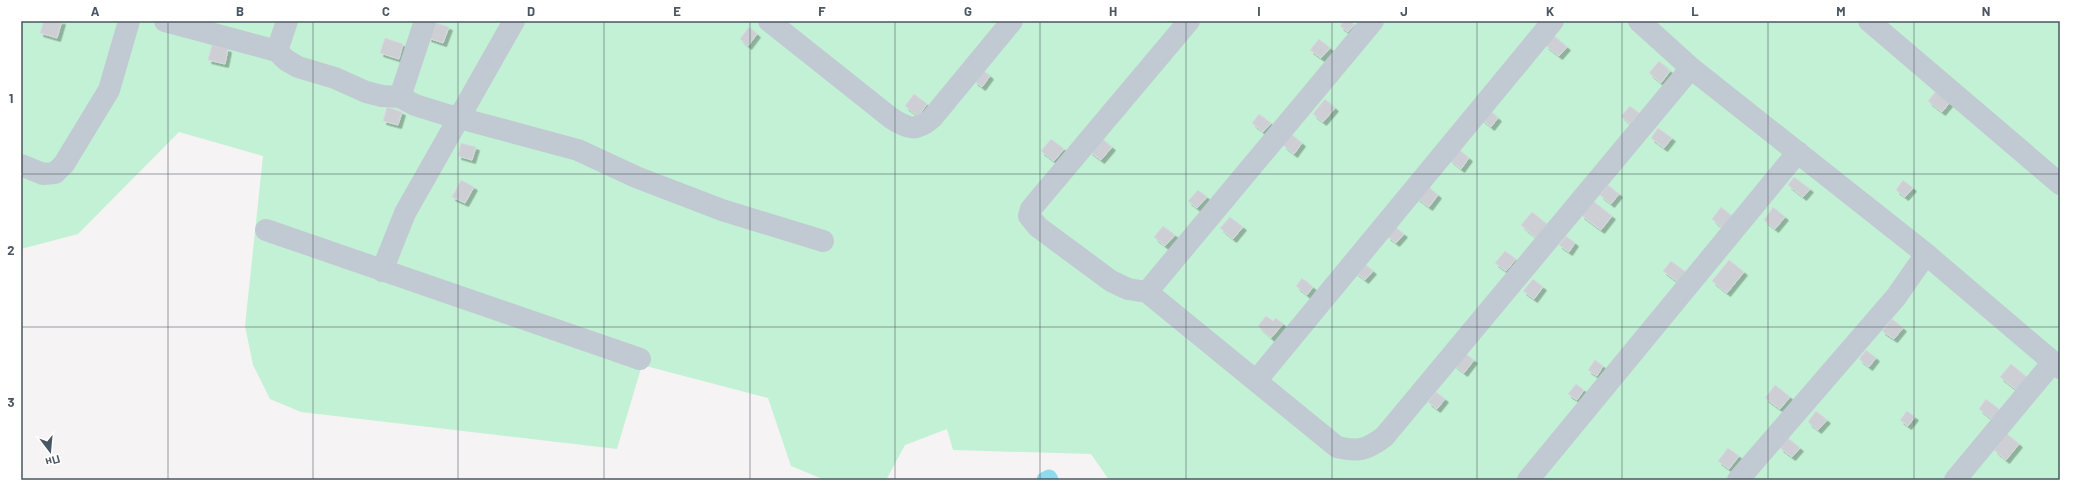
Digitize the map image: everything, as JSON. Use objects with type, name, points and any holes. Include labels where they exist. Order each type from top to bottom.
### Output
[{"type":"street","points":[[165,21],[277,51],[286,60],[298,67],[334,78],[366,92],[382,96],[400,97],[415,105],[458,118],[578,150],[636,177],[722,210],[823,241]]},
{"type":"street","points":[[277,51],[287,21]]},
{"type":"street","points":[[400,97],[425,21]]},
{"type":"street","points":[[382,271],[405,213],[514,21]]},
{"type":"street","points":[[769,21],[794,28],[891,118],[903,126],[913,129],[924,125],[932,118],[1012,21]]},
{"type":"street","points":[[1189,21],[1035,204],[1031,209],[1029,216],[1038,227],[1111,281],[1128,289],[1148,292],[1337,447],[1353,451],[1370,447],[1384,437],[1691,68]]},
{"type":"street","points":[[1148,292],[1373,21]]},
{"type":"street","points":[[1256,381],[1554,21]]},
{"type":"street","points":[[1639,21],[1691,68],[1926,254],[2056,365],[1954,480]]},
{"type":"street","points":[[1868,21],[2060,184]]},
{"type":"street","points":[[21,165],[43,174],[55,174],[64,164],[109,90],[122,23]]},
{"type":"street","points":[[1528,480],[1798,152]]},
{"type":"street","points":[[266,230],[640,359]]},
{"type":"street","points":[[1738,480],[1896,297],[1926,254]]},
{"type":"green space","points":[[21,21],[2060,21],[2060,480],[1109,480],[1091,454],[953,450],[947,429],[905,445],[886,480],[825,480],[791,466],[768,398],[642,365],[617,449],[301,412],[270,399],[253,365],[245,326],[263,156],[179,132],[78,234],[21,249]]},
{"type":"building","points":[[44,21],[62,21],[57,38],[40,33]]},
{"type":"building","points":[[1344,21],[1350,21],[1354,25],[1348,32],[1340,26]]},
{"type":"building","points":[[433,22],[449,27],[443,43],[428,38]]},
{"type":"building","points":[[749,27],[757,34],[748,46],[740,39]]},
{"type":"building","points":[[1553,35],[1567,47],[1559,56],[1545,45]]},
{"type":"building","points":[[385,38],[403,44],[399,59],[380,53]]},
{"type":"building","points":[[1319,39],[1330,48],[1321,58],[1310,50]]},
{"type":"building","points":[[212,45],[228,49],[225,64],[208,60]]},
{"type":"building","points":[[1659,61],[1670,71],[1661,83],[1649,73]]},
{"type":"building","points":[[983,70],[990,76],[982,87],[974,81]]},
{"type":"building","points":[[1937,90],[1951,101],[1942,112],[1928,101]]},
{"type":"building","points":[[914,94],[927,104],[918,116],[905,106]]},
{"type":"building","points":[[1325,99],[1335,108],[1323,122],[1313,114]]},
{"type":"building","points":[[1630,106],[1639,113],[1630,124],[1621,116]]},
{"type":"building","points":[[387,107],[402,112],[398,125],[383,121]]},
{"type":"building","points":[[1487,108],[1498,118],[1491,127],[1479,117]]},
{"type":"building","points":[[1259,114],[1271,123],[1263,132],[1252,123]]},
{"type":"building","points":[[1658,128],[1672,138],[1664,148],[1651,138]]},
{"type":"building","points":[[1291,134],[1302,143],[1294,154],[1283,145]]},
{"type":"building","points":[[1100,137],[1112,147],[1101,160],[1089,151]]},
{"type":"building","points":[[1051,139],[1064,149],[1054,161],[1041,151]]},
{"type":"building","points":[[461,143],[476,147],[472,160],[458,156]]},
{"type":"building","points":[[1456,147],[1469,158],[1461,169],[1448,158]]},
{"type":"building","points":[[1794,177],[1810,189],[1803,197],[1788,185]]},
{"type":"building","points":[[461,180],[474,187],[465,203],[452,197]]},
{"type":"building","points":[[1903,180],[1913,188],[1905,197],[1896,190]]},
{"type":"building","points":[[1426,185],[1438,195],[1429,207],[1416,197]]},
{"type":"building","points":[[1608,185],[1619,194],[1611,204],[1600,195]]},
{"type":"building","points":[[1198,190],[1207,197],[1197,208],[1188,201]]},
{"type":"building","points":[[1593,201],[1612,216],[1601,230],[1581,215]]},
{"type":"building","points":[[1721,207],[1733,217],[1724,229],[1712,219]]},
{"type":"building","points":[[1773,207],[1785,217],[1775,229],[1764,220]]},
{"type":"building","points":[[1532,212],[1547,224],[1536,238],[1521,225]]},
{"type":"building","points":[[1230,217],[1243,227],[1233,239],[1220,228]]},
{"type":"building","points":[[1163,226],[1175,235],[1165,246],[1154,237]]},
{"type":"building","points":[[1394,226],[1404,234],[1396,243],[1387,236]]},
{"type":"building","points":[[1566,236],[1575,243],[1569,252],[1559,245]]},
{"type":"building","points":[[1505,251],[1516,259],[1506,271],[1495,263]]},
{"type":"building","points":[[1729,260],[1744,272],[1727,293],[1712,281]]},
{"type":"building","points":[[1361,261],[1373,271],[1365,280],[1354,271]]},
{"type":"building","points":[[1671,261],[1686,272],[1678,282],[1663,271]]},
{"type":"building","points":[[1302,278],[1313,287],[1307,295],[1296,286]]},
{"type":"building","points":[[1533,279],[1543,287],[1534,299],[1523,291]]},
{"type":"building","points":[[1266,316],[1273,321],[1276,318],[1283,324],[1271,338],[1258,326]]},
{"type":"building","points":[[1892,319],[1903,328],[1894,339],[1882,331]]},
{"type":"building","points":[[1866,350],[1876,358],[1869,367],[1859,359]]},
{"type":"building","points":[[1463,352],[1474,360],[1464,373],[1453,364]]},
{"type":"building","points":[[1595,360],[1603,366],[1597,376],[1588,370]]},
{"type":"building","points":[[2011,364],[2028,378],[2018,391],[2000,377]]},
{"type":"building","points":[[1576,384],[1584,390],[1577,400],[1568,394]]},
{"type":"building","points":[[1775,385],[1790,397],[1780,409],[1765,398]]},
{"type":"building","points":[[1436,392],[1445,399],[1437,409],[1428,402]]},
{"type":"building","points":[[1986,399],[2000,410],[1993,420],[1979,409]]},
{"type":"building","points":[[1816,411],[1827,420],[1818,430],[1808,422]]},
{"type":"building","points":[[1907,411],[1915,417],[1908,426],[1900,420]]},
{"type":"building","points":[[2007,434],[2019,444],[2006,460],[1994,450]]},
{"type":"building","points":[[1788,438],[1800,448],[1792,457],[1780,448]]},
{"type":"building","points":[[1728,448],[1739,456],[1729,469],[1718,461]]},
{"type":"waterway","points":[[1045,480],[1049,478],[1050,480]]}]
